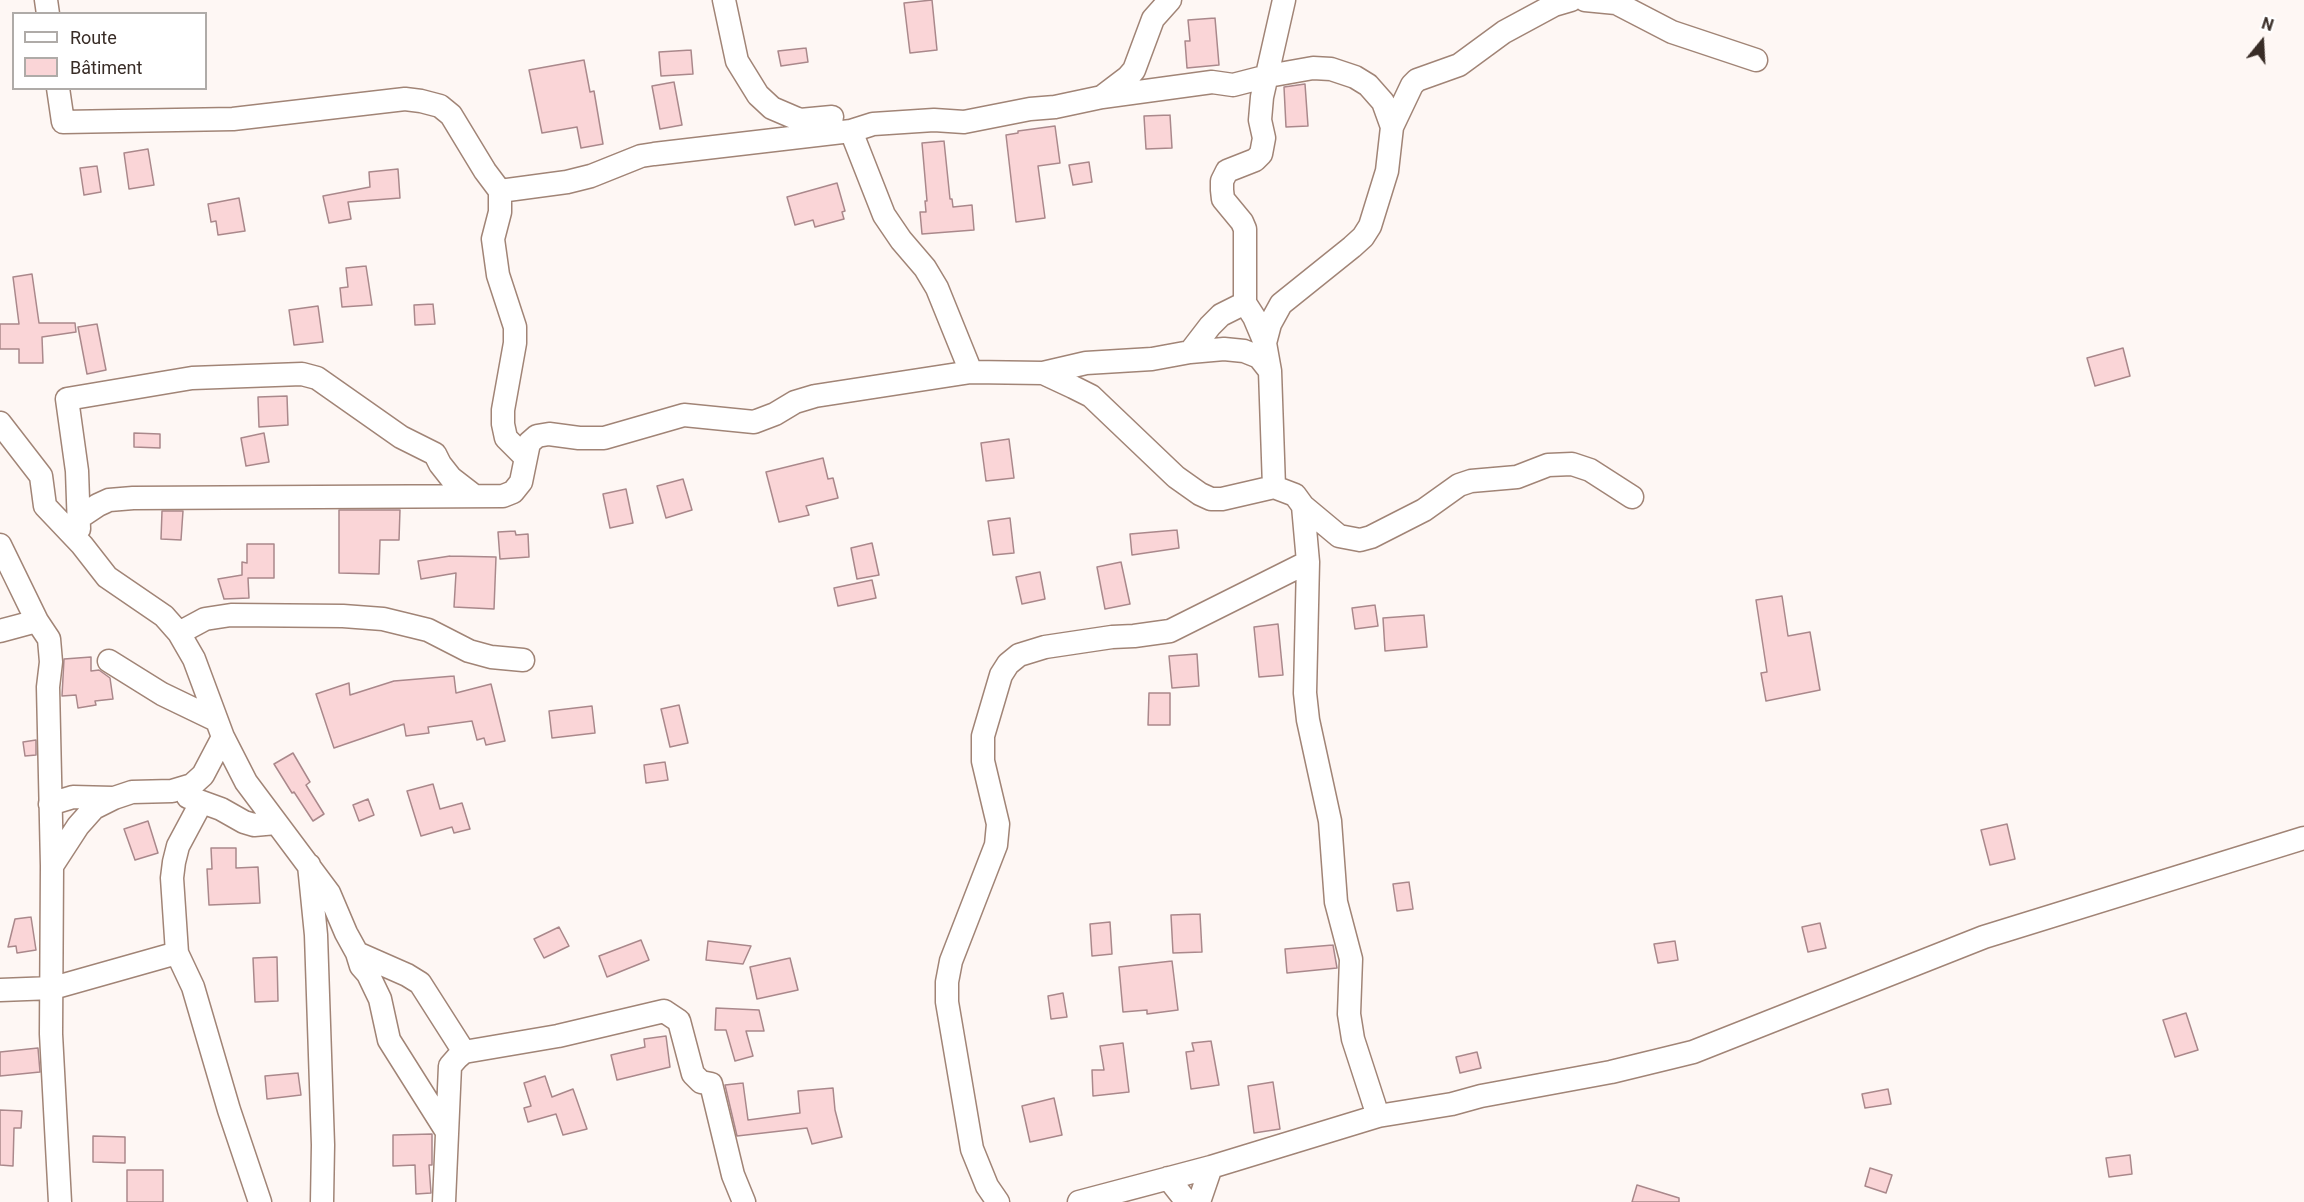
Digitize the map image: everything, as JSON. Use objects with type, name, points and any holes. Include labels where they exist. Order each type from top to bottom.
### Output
[{"type":"street","points":[[724,0],[737,61],[751,86],[772,108],[800,120],[847,115],[873,124]]},
{"type":"street","points":[[1102,97],[1134,70],[1153,19],[1170,0]]},
{"type":"street","points":[[1274,487],[1270,371],[1265,343],[1245,303],[1245,229],[1223,199],[1222,181],[1227,171],[1255,160],[1262,154],[1264,138],[1260,120],[1262,97],[1284,0]]},
{"type":"street","points":[[1265,343],[1270,324],[1281,304],[1352,247],[1363,237],[1370,226],[1387,171],[1392,127],[1412,84],[1417,80],[1459,65],[1504,33],[1554,5],[1572,0]]},
{"type":"street","points":[[1585,0],[1616,3],[1672,32],[1756,60]]},
{"type":"street","points":[[500,191],[567,182],[641,156],[654,154],[851,130],[873,124],[934,120],[964,122],[1102,97],[1212,82],[1233,85],[1313,68],[1331,69],[1355,77],[1377,94],[1383,102],[1392,127]]},
{"type":"street","points":[[1233,85],[1260,120]]},
{"type":"street","points":[[58,90],[63,122],[233,119],[405,99],[440,106],[451,115],[500,191],[500,212],[494,239],[498,275],[515,327],[515,343],[503,410],[503,424],[506,438],[525,457]]},
{"type":"street","points":[[851,130],[884,215],[901,240],[926,268],[937,288],[970,372]]},
{"type":"street","points":[[1190,352],[1221,315],[1245,303]]},
{"type":"street","points":[[80,517],[110,500],[133,498],[503,496],[513,492],[521,482],[529,443],[537,436],[549,434],[579,438],[604,438],[684,415],[754,422],[776,414],[795,402],[815,396],[970,372],[1043,373],[1086,363],[1152,359],[1224,349],[1244,351],[1259,357],[1270,371]]},
{"type":"street","points":[[1043,373],[1091,396],[1176,477],[1200,494],[1211,499],[1222,499],[1274,487],[1295,495],[1303,506],[1339,536],[1360,540],[1371,537],[1424,510],[1459,485],[1479,480],[1517,477],[1548,465],[1572,464],[1590,470],[1632,497]]},
{"type":"street","points":[[82,545],[77,471],[67,399],[192,378],[302,374],[317,378],[401,437],[435,454],[452,478],[473,495]]},
{"type":"street","points":[[0,423],[41,476],[45,506],[82,545],[107,578],[164,616],[179,633],[194,659],[219,728],[246,782],[309,863],[329,893],[361,966],[368,974],[380,999],[389,1040],[447,1132]]},
{"type":"street","points":[[1303,506],[1308,562],[1305,693],[1308,720],[1330,821],[1336,902],[1351,959],[1349,1014],[1353,1040],[1378,1116]]},
{"type":"street","points":[[0,545],[37,621],[49,639],[53,988],[51,1034],[60,1202]]},
{"type":"street","points":[[998,1202],[987,1186],[972,1149],[947,1002],[947,982],[951,961],[996,845],[999,824],[983,760],[983,736],[1000,675],[1018,655],[1045,647],[1170,631],[1308,562]]},
{"type":"street","points":[[179,633],[205,620],[231,615],[343,616],[383,619],[428,630],[470,651],[491,657],[523,660]]},
{"type":"street","points":[[0,631],[37,621]]},
{"type":"street","points":[[110,661],[219,728]]},
{"type":"street","points":[[52,866],[78,826],[94,808],[132,792],[172,791],[192,785],[203,775],[219,728]]},
{"type":"street","points":[[172,791],[221,809],[244,822],[254,825],[276,823]]},
{"type":"street","points":[[50,804],[73,797],[114,798]]},
{"type":"street","points":[[201,803],[178,846],[174,862],[172,878],[177,953],[193,987],[229,1110],[260,1202]]},
{"type":"street","points":[[1079,1202],[1211,1167],[1378,1116],[1452,1104],[1481,1096],[1611,1072],[1693,1052],[1984,937],[2304,838]]},
{"type":"street","points":[[309,863],[316,935],[323,1145],[322,1202]]},
{"type":"street","points":[[0,990],[53,988],[177,953]]},
{"type":"street","points":[[357,953],[420,983],[464,1052]]},
{"type":"street","points":[[444,1202],[450,1066],[464,1052],[558,1036],[664,1011],[679,1021],[693,1074],[701,1082],[711,1084],[733,1175],[744,1202]]},
{"type":"street","points":[[1199,1202],[1211,1167]]},
{"type":"street","points":[[1168,1178],[1187,1202]]},
{"type":"building","points":[[932,0],[937,50],[910,53],[904,3]]},
{"type":"building","points":[[1215,18],[1219,65],[1187,68],[1185,41],[1190,41],[1188,20]]},
{"type":"building","points":[[806,48],[808,62],[781,66],[778,51]]},
{"type":"building","points":[[691,50],[693,74],[661,76],[659,52]]},
{"type":"building","points":[[584,60],[590,92],[594,91],[603,144],[581,148],[577,127],[542,133],[529,70]]},
{"type":"building","points":[[674,82],[682,125],[660,129],[652,86]]},
{"type":"building","points":[[1305,84],[1308,126],[1286,127],[1284,87]]},
{"type":"building","points":[[1170,115],[1172,148],[1146,149],[1144,116]]},
{"type":"building","points":[[1055,126],[1060,163],[1038,166],[1045,218],[1016,222],[1006,135]]},
{"type":"building","points":[[944,141],[950,199],[952,199],[953,207],[972,205],[974,230],[922,234],[920,212],[926,212],[925,201],[927,201],[922,143]]},
{"type":"building","points":[[148,149],[154,185],[129,189],[124,153]]},
{"type":"building","points":[[1089,162],[1092,182],[1073,185],[1069,165]]},
{"type":"building","points":[[97,166],[101,192],[84,195],[80,168]]},
{"type":"building","points":[[398,169],[400,198],[348,202],[351,219],[329,223],[323,196],[370,187],[369,172]]},
{"type":"building","points":[[837,183],[845,211],[842,212],[844,219],[815,227],[813,220],[795,225],[787,197]]},
{"type":"building","points":[[239,198],[245,231],[218,235],[216,221],[211,222],[208,204]]},
{"type":"building","points":[[366,266],[372,305],[342,307],[340,288],[348,287],[346,268]]},
{"type":"building","points":[[32,274],[39,323],[75,323],[76,332],[42,337],[43,363],[19,363],[19,349],[0,349],[0,324],[19,324],[13,277]]},
{"type":"building","points":[[433,304],[435,324],[415,325],[414,305]]},
{"type":"building","points":[[318,306],[323,342],[294,345],[289,310]]},
{"type":"building","points":[[97,324],[106,370],[87,374],[78,327]]},
{"type":"building","points":[[2123,348],[2130,376],[2095,386],[2087,358]]},
{"type":"building","points":[[287,396],[288,425],[259,427],[258,397]]},
{"type":"building","points":[[134,433],[160,434],[160,448],[134,447]]},
{"type":"building","points":[[264,433],[269,462],[246,466],[241,438]]},
{"type":"building","points":[[1009,439],[1014,478],[986,481],[981,443]]},
{"type":"building","points":[[823,458],[828,479],[833,478],[838,498],[806,506],[809,515],[779,522],[766,472]]},
{"type":"building","points":[[683,479],[692,510],[666,518],[657,486]]},
{"type":"building","points":[[626,489],[633,523],[610,528],[603,494]]},
{"type":"building","points":[[339,510],[400,510],[399,540],[380,540],[379,574],[339,573]]},
{"type":"building","points":[[162,511],[183,511],[181,540],[161,539]]},
{"type":"building","points":[[1010,518],[1014,553],[993,555],[988,521]]},
{"type":"building","points":[[1177,530],[1179,548],[1132,555],[1130,534]]},
{"type":"building","points":[[515,531],[516,535],[528,534],[529,557],[500,559],[498,532]]},
{"type":"building","points":[[872,543],[879,575],[857,579],[851,548]]},
{"type":"building","points":[[247,544],[274,544],[274,578],[248,578],[249,598],[224,599],[218,579],[242,575],[242,562],[247,563]]},
{"type":"building","points":[[450,556],[496,557],[494,609],[454,607],[456,573],[421,579],[418,561]]},
{"type":"building","points":[[1121,562],[1130,604],[1105,609],[1097,567]]},
{"type":"building","points":[[1040,572],[1045,599],[1022,604],[1016,577]]},
{"type":"building","points":[[872,580],[876,598],[838,606],[834,588]]},
{"type":"building","points":[[1782,596],[1788,636],[1810,632],[1820,690],[1766,701],[1761,673],[1767,672],[1756,600]]},
{"type":"building","points":[[1375,605],[1378,626],[1355,629],[1352,608]]},
{"type":"building","points":[[1424,615],[1427,647],[1385,651],[1383,618]]},
{"type":"building","points":[[1278,624],[1283,675],[1259,677],[1254,627]]},
{"type":"building","points":[[1197,654],[1199,686],[1172,688],[1169,656]]},
{"type":"building","points":[[91,657],[91,671],[99,670],[110,678],[113,699],[95,701],[96,705],[78,708],[76,695],[62,696],[64,659]]},
{"type":"building","points":[[454,676],[456,693],[491,684],[505,741],[486,745],[484,738],[477,740],[472,721],[428,727],[429,733],[406,736],[404,724],[334,748],[316,694],[349,683],[350,695],[394,681]]},
{"type":"building","points":[[1149,693],[1170,693],[1170,725],[1148,725]]},
{"type":"building","points":[[679,705],[688,743],[670,747],[661,709]]},
{"type":"building","points":[[592,706],[595,733],[552,738],[549,711]]},
{"type":"building","points":[[36,740],[36,755],[25,756],[23,742]]},
{"type":"building","points":[[293,753],[310,782],[306,785],[324,814],[313,821],[274,764]]},
{"type":"building","points":[[665,762],[668,780],[646,783],[644,765]]},
{"type":"building","points":[[433,784],[440,809],[462,803],[470,829],[454,833],[452,827],[421,836],[407,791]]},
{"type":"building","points":[[368,799],[374,815],[359,821],[353,805]]},
{"type":"building","points":[[148,821],[158,853],[135,860],[124,829]]},
{"type":"building","points":[[2007,824],[2015,859],[1990,865],[1981,830]]},
{"type":"building","points":[[211,848],[236,848],[236,868],[258,867],[260,903],[209,905],[207,869],[212,869]]},
{"type":"building","points":[[1409,882],[1413,909],[1397,911],[1393,884]]},
{"type":"building","points":[[1200,914],[1202,952],[1173,953],[1171,915]]},
{"type":"building","points":[[31,917],[36,950],[17,953],[16,946],[8,947],[15,919]]},
{"type":"building","points":[[1110,922],[1112,954],[1092,956],[1090,924]]},
{"type":"building","points":[[1820,923],[1826,948],[1808,952],[1802,927]]},
{"type":"building","points":[[559,927],[569,946],[544,958],[534,939]]},
{"type":"building","points":[[641,940],[649,960],[607,977],[599,956]]},
{"type":"building","points":[[708,941],[751,946],[743,964],[706,960]]},
{"type":"building","points":[[1675,941],[1678,960],[1658,963],[1654,944]]},
{"type":"building","points":[[1333,945],[1337,968],[1287,973],[1285,949]]},
{"type":"building","points":[[277,957],[278,1001],[255,1002],[253,958]]},
{"type":"building","points":[[790,958],[798,990],[757,999],[750,967]]},
{"type":"building","points":[[1172,961],[1178,1010],[1147,1014],[1147,1010],[1123,1012],[1119,967]]},
{"type":"building","points":[[1063,993],[1067,1017],[1051,1019],[1048,996]]},
{"type":"building","points":[[716,1008],[759,1010],[764,1031],[746,1031],[753,1056],[735,1061],[726,1030],[715,1030]]},
{"type":"building","points":[[2186,1013],[2198,1050],[2175,1057],[2163,1020]]},
{"type":"building","points":[[666,1036],[670,1067],[617,1080],[611,1055],[645,1047],[644,1039]]},
{"type":"building","points":[[1211,1041],[1219,1085],[1191,1089],[1186,1052],[1194,1051],[1192,1043]]},
{"type":"building","points":[[1123,1043],[1129,1092],[1093,1096],[1092,1070],[1104,1070],[1100,1046]]},
{"type":"building","points":[[38,1048],[40,1072],[0,1076],[0,1052]]},
{"type":"building","points":[[1477,1052],[1481,1068],[1460,1073],[1456,1057]]},
{"type":"building","points":[[298,1073],[301,1095],[267,1099],[265,1076]]},
{"type":"building","points":[[545,1076],[552,1097],[573,1089],[587,1129],[563,1135],[556,1114],[528,1122],[524,1108],[531,1106],[524,1083]]},
{"type":"building","points":[[1273,1082],[1280,1129],[1254,1133],[1248,1086]]},
{"type":"building","points":[[743,1083],[748,1120],[800,1113],[798,1091],[833,1088],[835,1110],[842,1137],[812,1144],[807,1128],[737,1136],[725,1085]]},
{"type":"building","points":[[1888,1089],[1891,1104],[1865,1108],[1862,1094]]},
{"type":"building","points":[[1054,1098],[1062,1135],[1030,1142],[1022,1106]]},
{"type":"building","points":[[0,1110],[22,1111],[21,1128],[14,1128],[13,1166],[0,1165]]},
{"type":"building","points":[[432,1134],[432,1165],[429,1165],[431,1193],[416,1194],[415,1165],[393,1166],[393,1135]]},
{"type":"building","points":[[93,1136],[125,1137],[125,1163],[93,1162]]},
{"type":"building","points":[[2130,1155],[2132,1174],[2109,1177],[2106,1158]]},
{"type":"building","points":[[1870,1168],[1892,1175],[1886,1193],[1865,1186]]},
{"type":"building","points":[[127,1170],[163,1170],[163,1202],[127,1202]]},
{"type":"building","points":[[1637,1185],[1679,1198],[1679,1202],[1632,1202]]}]
